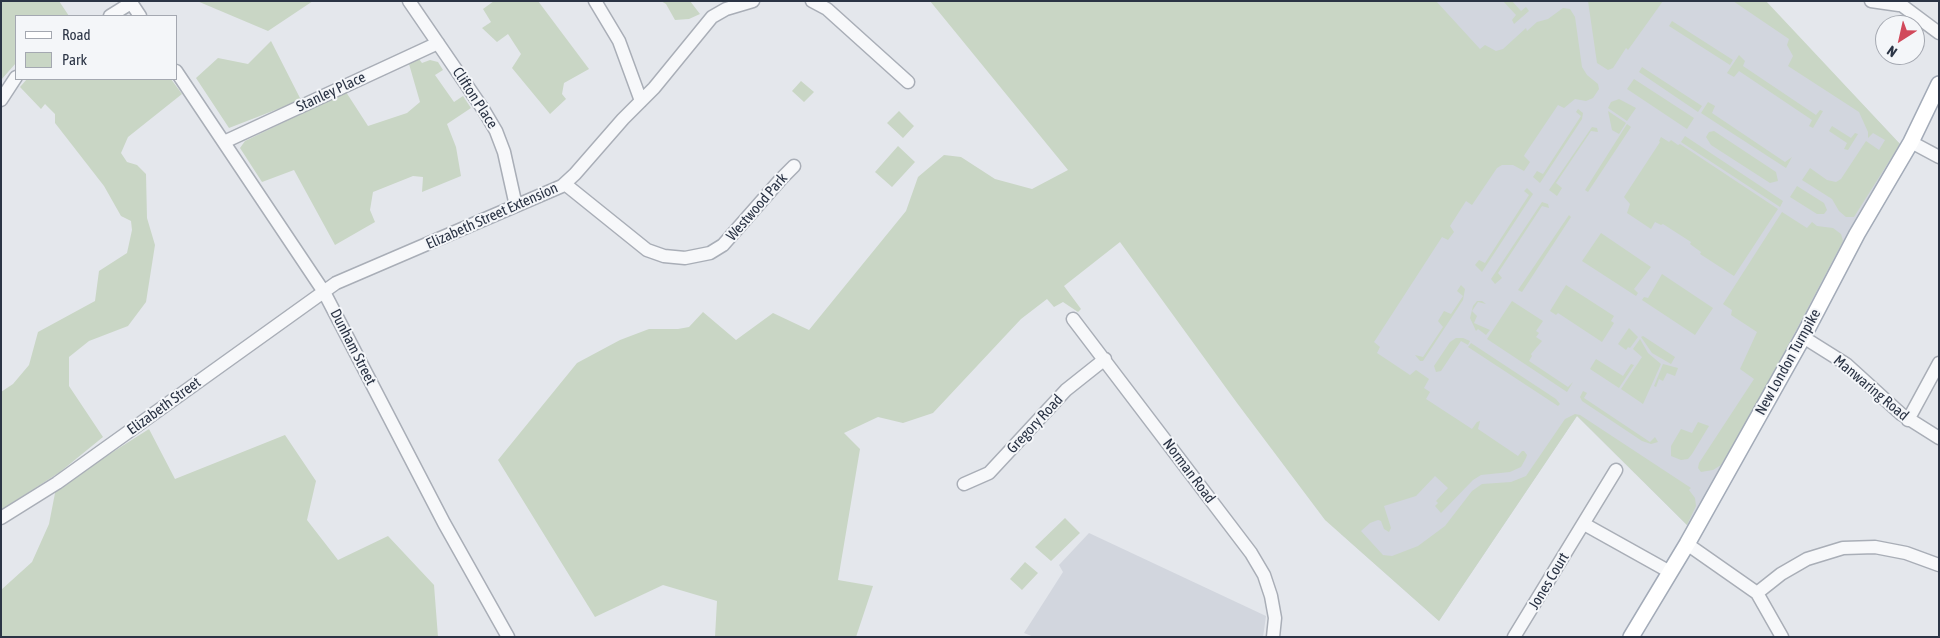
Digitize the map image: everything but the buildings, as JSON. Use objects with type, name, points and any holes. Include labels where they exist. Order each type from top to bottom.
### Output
[{"type":"main road","name":"New London Turnpike","points":[[1631,637],[1687,544],[1803,337],[1857,234],[1911,142],[1939,84]]},
{"type":"street","name":"Clifton Place","points":[[409,1],[496,131],[504,152],[516,206]]},
{"type":"street","points":[[596,1],[619,41],[641,101]]},
{"type":"street","name":"Elizabeth Street Extension","points":[[324,292],[336,283],[565,184],[623,118],[641,101],[714,15],[726,9],[753,1]]},
{"type":"street","points":[[812,1],[827,8],[908,82]]},
{"type":"street","points":[[1871,1],[1898,3],[1939,33]]},
{"type":"street","points":[[111,15],[130,2],[139,15]]},
{"type":"street","name":"Stanley Place","points":[[224,142],[438,43]]},
{"type":"street","name":"Dunham Street","points":[[178,74],[324,292],[435,506],[508,637]]},
{"type":"street","points":[[1,100],[15,79]]},
{"type":"street","points":[[1911,142],[1939,157]]},
{"type":"street","name":"Westwood Park","points":[[565,184],[647,250],[664,256],[685,258],[710,253],[723,245],[781,178],[794,166]]},
{"type":"street","name":"Elizabeth Street","points":[[1,518],[57,483],[324,292]]},
{"type":"street","name":"Norman Road","points":[[1072,319],[1105,359],[1244,543],[1260,568],[1273,606],[1273,637]]},
{"type":"street","name":"Manwaring Road","points":[[1803,337],[1853,370],[1908,420],[1939,438]]},
{"type":"street","name":"Gregory Road","points":[[964,484],[989,474],[1068,387],[1105,359]]},
{"type":"street","points":[[1908,420],[1939,364]]},
{"type":"street","name":"Jones Court","points":[[1514,637],[1616,470]]},
{"type":"street","points":[[1584,524],[1670,572]]},
{"type":"street","points":[[1687,544],[1757,593],[1782,637]]},
{"type":"street","points":[[1757,593],[1781,574],[1807,559],[1843,548],[1875,547],[1906,553],[1939,565]]},
{"type":"shaded area","points":[[1403,1],[1765,1],[1900,144],[1745,430],[1719,471],[1689,527],[1577,416],[1439,621],[1341,534],[1350,523],[1374,356],[1372,344]]},
{"type":"shaded area","points":[[1089,533],[1266,616],[1263,637],[1034,637],[1024,633],[1063,572],[1059,565]]},
{"type":"green space","points":[[1,1],[59,1],[68,15],[15,15],[15,64],[1,80]]},
{"type":"green space","points":[[197,1],[313,1],[268,31]]},
{"type":"green space","points":[[494,1],[538,1],[589,69],[564,83],[562,94],[566,99],[550,114],[512,68],[521,54],[508,34],[497,42],[482,28],[491,22],[483,9]]},
{"type":"green space","points":[[661,1],[690,1],[700,14],[689,19],[675,20],[666,4]]},
{"type":"green space","points":[[930,1],[1436,1],[1480,49],[1485,45],[1496,51],[1503,49],[1526,28],[1527,31],[1537,22],[1548,19],[1563,8],[1570,9],[1575,17],[1582,67],[1587,75],[1598,84],[1599,89],[1593,98],[1586,101],[1575,99],[1564,108],[1558,105],[1525,154],[1524,156],[1530,162],[1524,171],[1513,165],[1502,165],[1497,168],[1472,205],[1466,201],[1450,226],[1454,232],[1448,240],[1442,237],[1374,342],[1380,347],[1377,353],[1410,375],[1416,370],[1429,379],[1424,388],[1430,392],[1426,399],[1472,429],[1480,421],[1478,429],[1518,456],[1524,451],[1527,455],[1526,458],[1521,467],[1510,472],[1481,475],[1473,480],[1441,513],[1435,506],[1438,503],[1436,501],[1448,488],[1435,476],[1416,496],[1384,506],[1391,528],[1389,532],[1384,529],[1381,521],[1378,520],[1370,523],[1361,531],[1383,555],[1392,556],[1418,546],[1445,526],[1472,491],[1482,484],[1511,482],[1526,476],[1565,419],[1575,414],[1580,415],[1691,488],[1689,490],[1695,498],[1696,506],[1687,525],[1577,416],[1439,621],[1325,520],[1120,242],[1064,286],[1081,309],[1078,312],[1063,302],[1054,307],[1047,299],[1021,319],[933,413],[903,423],[878,417],[844,433],[860,449],[838,580],[873,586],[856,637],[715,637],[717,601],[663,585],[595,617],[498,460],[577,363],[620,340],[649,329],[689,327],[703,312],[736,340],[773,313],[809,330],[906,211],[918,177],[944,155],[961,157],[995,179],[1032,189],[1068,170]]},
{"type":"green space","points":[[1503,1],[1512,1],[1521,11],[1526,7],[1529,11],[1514,24],[1512,20],[1516,15]]},
{"type":"green space","points":[[1588,1],[1663,1],[1628,50],[1626,48],[1613,68],[1608,70],[1597,63]]},
{"type":"green space","points":[[1733,1],[1766,1],[1900,144],[1854,217],[1846,217],[1839,211],[1832,199],[1802,180],[1810,168],[1827,180],[1836,182],[1841,179],[1866,141],[1879,150],[1885,140],[1873,133],[1868,138],[1868,132],[1859,112],[1788,66],[1793,56],[1787,45],[1789,39]]},
{"type":"green space","points":[[1672,21],[1733,60],[1730,65],[1669,26]]},
{"type":"green space","points":[[271,41],[301,100],[229,128],[196,78],[218,58],[248,64]]},
{"type":"green space","points":[[1739,55],[1745,61],[1743,66],[1816,115],[1820,110],[1823,111],[1813,128],[1809,126],[1812,120],[1739,71],[1734,77],[1727,73]]},
{"type":"green space","points":[[419,59],[422,63],[430,60],[438,62],[443,70],[435,75],[454,102],[463,96],[471,108],[447,124],[456,147],[461,176],[422,192],[423,177],[413,176],[373,192],[370,210],[375,222],[335,245],[294,170],[262,182],[240,148],[245,141],[346,92],[368,126],[407,113],[420,102],[409,64]]},
{"type":"green space","points":[[1642,67],[1702,106],[1698,112],[1639,72]]},
{"type":"green space","points":[[1634,79],[1694,118],[1687,129],[1627,89]]},
{"type":"green space","points":[[26,80],[172,80],[182,94],[128,137],[121,153],[127,162],[137,165],[146,174],[147,218],[155,245],[146,302],[128,326],[89,341],[69,357],[69,386],[103,437],[60,472],[1,510],[1,392],[13,384],[29,365],[38,332],[95,301],[99,271],[127,253],[132,230],[131,221],[121,216],[104,186],[55,123],[55,114],[45,104],[41,109],[20,87]]},
{"type":"green space","points":[[801,81],[814,92],[804,102],[792,91]]},
{"type":"green space","points":[[1619,99],[1636,108],[1627,121],[1608,108],[1611,102]]},
{"type":"green space","points":[[1708,102],[1715,106],[1712,113],[1785,162],[1792,157],[1786,168],[1701,113]]},
{"type":"green space","points":[[1578,109],[1583,113],[1582,119],[1540,183],[1533,177],[1537,171],[1543,174],[1581,116],[1576,112]]},
{"type":"green space","points":[[899,111],[914,126],[903,138],[887,123]]},
{"type":"green space","points":[[1608,111],[1626,123],[1619,134],[1612,130]]},
{"type":"green space","points":[[1627,124],[1631,127],[1588,192],[1585,190]]},
{"type":"green space","points":[[1832,126],[1851,138],[1855,133],[1858,134],[1848,150],[1844,149],[1847,143],[1829,131]]},
{"type":"green space","points":[[1592,127],[1597,128],[1598,132],[1591,131],[1556,183],[1562,188],[1557,196],[1549,190]]},
{"type":"green space","points":[[1714,131],[1776,172],[1778,181],[1770,183],[1711,145],[1706,137],[1709,132]]},
{"type":"green space","points":[[1685,136],[1783,201],[1780,207],[1681,142]]},
{"type":"green space","points":[[1661,137],[1669,142],[1671,140],[1678,145],[1680,144],[1778,209],[1734,276],[1700,254],[1701,252],[1690,244],[1691,242],[1663,224],[1655,222],[1651,229],[1627,213],[1630,204],[1624,197],[1660,142]]},
{"type":"green space","points":[[898,146],[915,162],[892,187],[875,172]]},
{"type":"green space","points":[[1797,186],[1824,203],[1827,210],[1824,214],[1817,214],[1790,197]]},
{"type":"green space","points":[[1527,188],[1533,194],[1482,272],[1475,265],[1479,260],[1485,263],[1529,195],[1524,191]]},
{"type":"green space","points":[[1542,202],[1548,204],[1549,208],[1542,206],[1498,273],[1502,278],[1495,284],[1491,279]]},
{"type":"green space","points":[[1782,212],[1807,228],[1812,222],[1817,226],[1833,228],[1841,234],[1843,241],[1753,412],[1721,465],[1713,470],[1701,472],[1698,468],[1699,463],[1754,379],[1740,369],[1757,332],[1731,315],[1732,310],[1723,304]]},
{"type":"green space","points":[[1569,215],[1571,217],[1522,292],[1518,290]]},
{"type":"green space","points":[[1601,233],[1651,267],[1634,289],[1638,293],[1636,296],[1582,261]]},
{"type":"green space","points":[[1662,274],[1713,308],[1695,335],[1642,300],[1644,297],[1648,298]]},
{"type":"green space","points":[[1461,285],[1465,289],[1463,300],[1423,361],[1420,361],[1415,355],[1423,357],[1443,327],[1438,321],[1444,311],[1451,314],[1463,296],[1457,291]]},
{"type":"green space","points":[[1566,285],[1614,316],[1611,321],[1614,323],[1602,342],[1558,313],[1556,315],[1550,311]]},
{"type":"green space","points":[[1477,301],[1482,301],[1486,304],[1478,302],[1472,311],[1477,316],[1474,323],[1490,330],[1486,335],[1478,329],[1476,331],[1470,318],[1473,306]]},
{"type":"green space","points":[[1512,301],[1543,321],[1536,331],[1539,333],[1536,337],[1542,341],[1531,354],[1532,356],[1529,361],[1568,387],[1573,382],[1567,392],[1487,339]]},
{"type":"green space","points":[[1629,328],[1638,337],[1630,348],[1628,347],[1626,350],[1618,344]]},
{"type":"green space","points":[[1643,336],[1675,357],[1671,364],[1652,353],[1641,337]]},
{"type":"green space","points":[[1456,338],[1470,341],[1468,345],[1461,341],[1441,371],[1436,372],[1434,366],[1450,342]]},
{"type":"green space","points":[[1640,339],[1648,353],[1661,364],[1643,404],[1621,389],[1642,357],[1633,349]]},
{"type":"green space","points":[[1471,343],[1556,399],[1560,404],[1558,406],[1468,347]]},
{"type":"green space","points":[[1596,359],[1623,376],[1631,364],[1634,365],[1619,388],[1590,369]]},
{"type":"green space","points":[[1663,364],[1678,368],[1675,376],[1667,373],[1663,381],[1659,379],[1656,387],[1654,386]]},
{"type":"green space","points":[[1583,391],[1587,393],[1584,398],[1650,442],[1655,437],[1658,442],[1651,444],[1642,441],[1582,401],[1580,397]]},
{"type":"green space","points":[[1698,422],[1709,426],[1692,454],[1688,459],[1681,460],[1671,456],[1671,446],[1681,429],[1692,433]]},
{"type":"green space","points":[[149,429],[175,479],[285,435],[316,481],[307,520],[338,560],[388,536],[434,585],[438,637],[1,637],[1,590],[32,562],[49,524],[56,488]]},
{"type":"green space","points":[[1065,518],[1080,533],[1051,561],[1035,547]]},
{"type":"green space","points":[[1025,562],[1038,573],[1022,590],[1010,579]]}]
